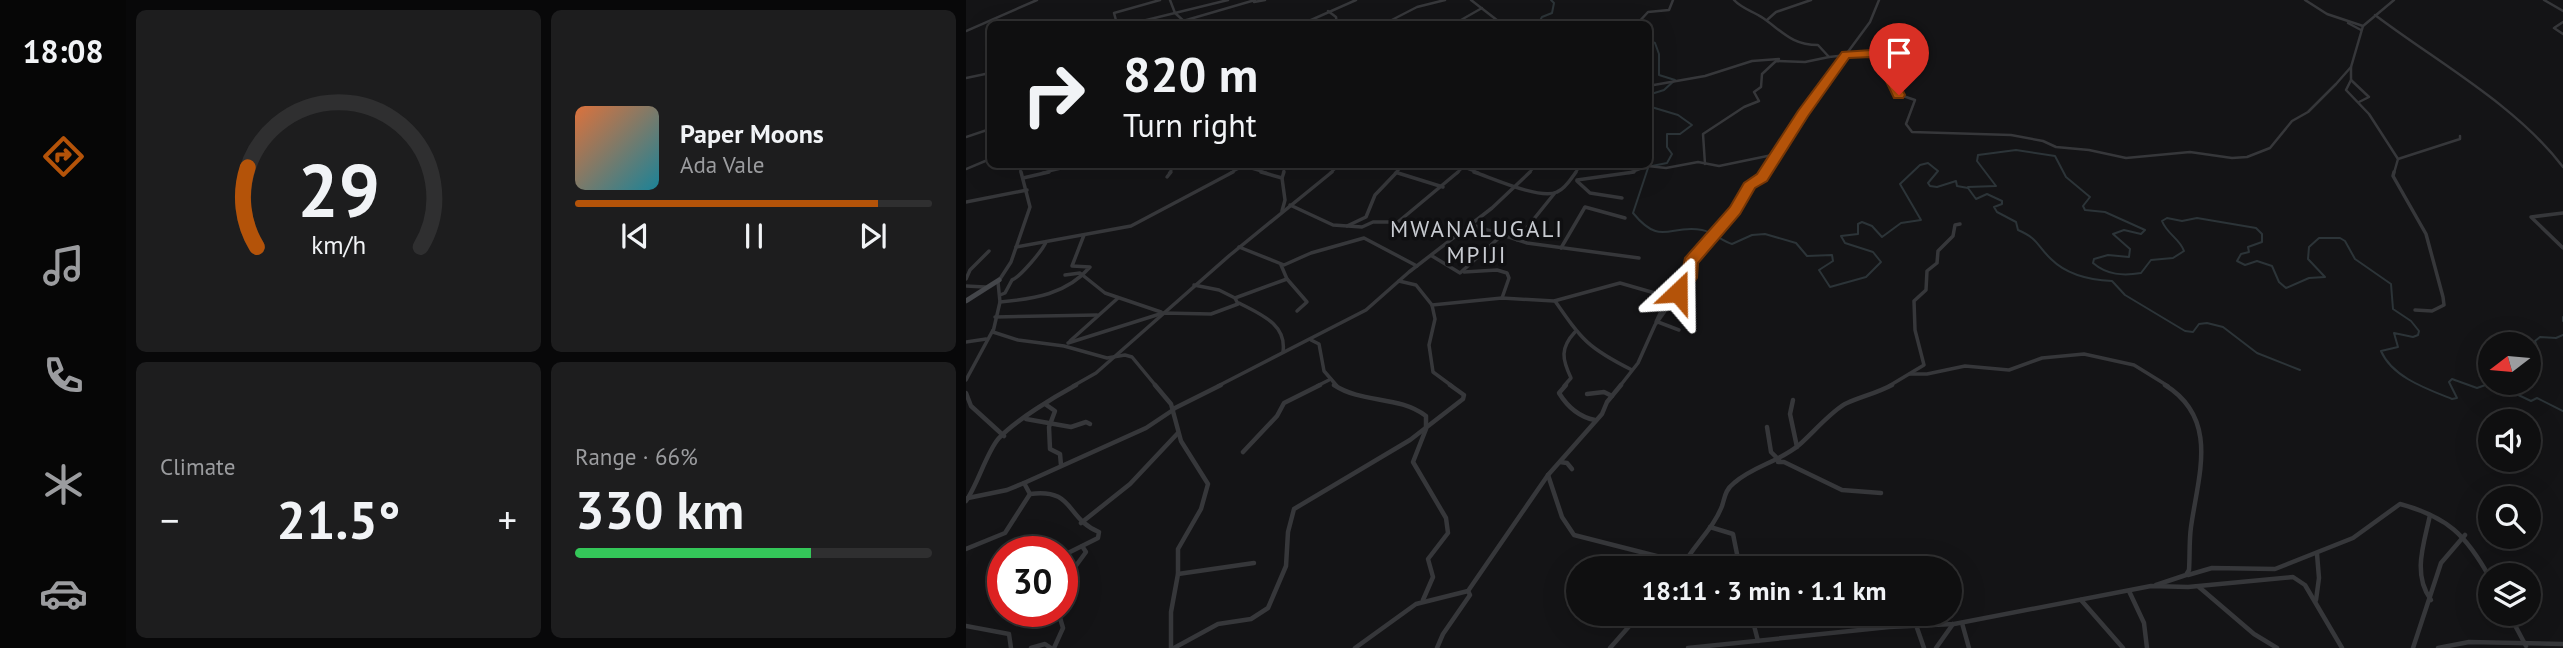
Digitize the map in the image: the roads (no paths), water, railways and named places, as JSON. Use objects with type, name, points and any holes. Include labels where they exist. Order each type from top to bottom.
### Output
[{"type":"street","points":[[987,21],[1037,0]]},
{"type":"street","points":[[1116,21],[1114,13],[1160,0]]},
{"type":"street","points":[[1171,0],[1175,13],[1183,21]]},
{"type":"street","points":[[1142,21],[1228,0]]},
{"type":"street","points":[[1191,21],[1265,0]]},
{"type":"street","points":[[1308,21],[1356,0]]},
{"type":"street","points":[[1390,21],[1417,8],[1445,0]]},
{"type":"street","points":[[1471,0],[1498,21]]},
{"type":"street","points":[[1640,21],[1648,12],[1669,10],[1673,0]]},
{"type":"street","points":[[1734,0],[1741,8],[1767,20],[1787,40],[1807,46],[1820,46],[1829,57]]},
{"type":"street","points":[[1767,20],[1779,10],[1802,7],[1811,0]]},
{"type":"street","points":[[1355,648],[1423,601],[1468,591],[1548,475],[1597,419],[1632,370],[1646,348],[1658,314],[1689,278],[1689,265],[1695,256],[1735,210],[1747,193],[1748,186],[1762,177],[1802,114],[1870,22],[1879,0]]},
{"type":"street","points":[[2305,0],[2319,11],[2362,28]]},
{"type":"street","points":[[2394,0],[2362,28],[2351,68],[2351,80],[2346,90],[2359,102],[2398,159]]},
{"type":"street","points":[[2544,0],[2563,11]]},
{"type":"street","points":[[1459,21],[1482,8]]},
{"type":"street","points":[[1328,11],[1336,17],[1337,21]]},
{"type":"street","points":[[2375,15],[2481,90],[2548,147],[2563,167]]},
{"type":"street","points":[[966,30],[987,21]]},
{"type":"street","points":[[2563,22],[2554,29],[2563,34]]},
{"type":"street","points":[[1652,85],[1705,76],[1743,63],[1779,60],[1802,62],[1846,54],[1872,53],[1881,57],[1895,83],[1897,94],[1915,100],[1906,124],[1912,132],[2011,135],[2043,141],[2056,147],[2089,150],[2126,158],[2190,152],[2238,158],[2264,151],[2273,144],[2295,118],[2312,108],[2351,68]]},
{"type":"street","points":[[1705,163],[1703,134],[1744,107],[1759,101],[1754,92],[1761,87],[1762,74],[1779,60]]},
{"type":"street","points":[[966,78],[987,72]]},
{"type":"street","points":[[2351,80],[2369,97],[2359,102]]},
{"type":"street","points":[[966,137],[987,131]]},
{"type":"street","points":[[2398,159],[2430,151],[2458,140],[2460,136]]},
{"type":"street","points":[[1652,166],[1666,168],[1686,163],[1719,166],[1756,156],[1778,154]]},
{"type":"street","points":[[2398,159],[2393,176],[2426,234],[2444,300],[2444,305],[2437,310],[2415,310]]},
{"type":"street","points":[[966,169],[987,160]]},
{"type":"street","points":[[966,301],[999,280],[1016,247],[1030,207],[1020,168]]},
{"type":"street","points":[[1023,178],[1064,168]]},
{"type":"street","points":[[1167,177],[1171,168]]},
{"type":"street","points":[[1016,247],[1131,226],[1240,168]]},
{"type":"street","points":[[1246,168],[1282,178]]},
{"type":"street","points":[[1281,213],[1285,200],[1282,178],[1285,168]]},
{"type":"street","points":[[967,500],[993,448],[1004,436],[1045,404],[1096,373],[1239,247],[1336,168]]},
{"type":"street","points":[[1345,227],[1366,217],[1368,203],[1373,196],[1401,168]]},
{"type":"street","points":[[1290,205],[1324,223],[1345,227],[1362,227],[1374,222],[1392,223],[1402,219],[1466,168]]},
{"type":"street","points":[[1470,168],[1518,187],[1548,194],[1555,193]]},
{"type":"street","points":[[967,500],[1007,490],[1146,428],[1173,410],[1332,328],[1357,319],[1417,266],[1518,187],[1534,168]]},
{"type":"street","points":[[1517,240],[1579,168]]},
{"type":"street","points":[[1569,180],[1628,174],[1643,168]]},
{"type":"street","points":[[1397,173],[1443,187]]},
{"type":"street","points":[[1577,180],[1590,193],[1622,198]]},
{"type":"street","points":[[966,202],[1027,190]]},
{"type":"street","points":[[1561,248],[1585,207],[1625,218]]},
{"type":"street","points":[[2563,214],[2531,217],[2563,248]]},
{"type":"street","points":[[1402,219],[1409,226],[1454,237]]},
{"type":"street","points":[[1687,556],[1710,527],[1728,488],[1751,471],[1778,461],[1843,405],[1861,400],[1920,369],[1925,362],[1916,340],[1914,301],[1926,290],[1927,271],[1937,263],[1938,251],[1951,239],[1955,225],[1960,223]]},
{"type":"street","points":[[1472,225],[1517,240],[1561,248],[1602,249],[1639,258]]},
{"type":"street","points":[[1000,302],[1032,299],[1074,284],[1089,266],[1074,267],[1072,264],[1084,235]]},
{"type":"street","points":[[1463,272],[1502,235]]},
{"type":"street","points":[[1281,265],[1364,238],[1389,252],[1401,255],[1417,266]]},
{"type":"street","points":[[1000,295],[1012,280],[1020,277],[1028,263],[1041,254],[1046,242]]},
{"type":"street","points":[[1239,247],[1259,253],[1281,265],[1287,279],[1307,302],[1297,311]]},
{"type":"street","points":[[966,279],[970,270],[989,251]]},
{"type":"street","points":[[1432,256],[1457,274],[1491,270],[1507,273],[1509,278],[1502,298]]},
{"type":"street","points":[[1065,275],[1080,273],[1083,280],[1118,298],[1163,313]]},
{"type":"street","points":[[1235,298],[1287,279]]},
{"type":"street","points":[[966,380],[993,330],[1000,302],[999,280]]},
{"type":"street","points":[[993,330],[1000,336],[1066,345],[1107,358],[1132,357],[1173,410],[1178,433],[1208,484],[1201,509],[1178,549],[1178,574],[1171,612],[1172,648],[1218,624],[1251,619],[1264,611],[1286,566],[1288,533],[1294,509],[1426,429],[1458,405],[1464,394],[1433,372],[1429,345],[1435,319],[1432,305],[1416,285],[1399,282]]},
{"type":"street","points":[[1432,305],[1502,298],[1554,301],[1620,283],[1672,299]]},
{"type":"street","points":[[1195,285],[1219,290],[1235,298],[1280,328],[1285,343],[1282,354]]},
{"type":"street","points":[[966,286],[988,288]]},
{"type":"street","points":[[1066,345],[1118,298]]},
{"type":"street","points":[[1554,301],[1575,332],[1592,349],[1632,370]]},
{"type":"street","points":[[1066,345],[1163,313],[1178,311],[1221,314],[1239,303]]},
{"type":"street","points":[[995,317],[1097,315]]},
{"type":"street","points":[[1657,323],[1679,330]]},
{"type":"street","points":[[1575,332],[1565,344],[1562,359],[1571,378],[1559,393],[1563,401],[1586,418],[1597,419]]},
{"type":"street","points":[[966,342],[986,339]]},
{"type":"street","points":[[1311,340],[1319,344],[1324,371],[1329,380],[1344,393],[1387,399],[1414,407],[1426,416],[1426,429],[1413,463],[1446,518],[1448,533],[1430,554],[1433,577],[1423,601]]},
{"type":"street","points":[[1910,374],[1927,374],[1965,366],[2009,370],[2042,358],[2084,354],[2134,365],[2177,393],[2194,417],[2203,452],[2200,485],[2191,527],[2190,565],[2186,575]]},
{"type":"street","points":[[1243,452],[1277,416],[1284,403],[1329,380]]},
{"type":"street","points":[[1587,394],[1604,392],[1612,396]]},
{"type":"street","points":[[966,393],[971,406],[1004,436]]},
{"type":"street","points":[[1793,400],[1790,414],[1797,447]]},
{"type":"street","points":[[1045,404],[1055,411],[1049,430],[1049,449],[1060,454],[1061,465]]},
{"type":"street","points":[[1026,419],[1071,427],[1086,422],[1090,424]]},
{"type":"street","points":[[1768,427],[1771,452],[1778,461],[1849,493],[1881,493]]},
{"type":"street","points":[[1081,523],[1130,484],[1178,433]]},
{"type":"street","points":[[1558,462],[1567,463],[1572,469]]},
{"type":"street","points":[[1548,475],[1562,517],[1574,535],[1656,556]]},
{"type":"street","points":[[966,550],[1005,533],[1030,494],[1031,490],[1024,483]]},
{"type":"street","points":[[1030,494],[1049,489],[1053,491],[1072,506],[1073,515],[1081,523],[1100,535],[1078,548]]},
{"type":"street","points":[[1969,648],[1962,623],[2151,586],[2212,568],[2275,569],[2317,554],[2371,527],[2400,504],[2453,525],[2465,535],[2481,563]]},
{"type":"street","points":[[2430,515],[2420,562],[2419,584],[2431,600]]},
{"type":"street","points":[[1710,527],[1733,534],[1737,556]]},
{"type":"street","points":[[2413,648],[2441,564],[2465,535]]},
{"type":"street","points":[[1078,562],[1086,552],[1082,546]]},
{"type":"street","points":[[2316,602],[2319,578],[2317,554]]},
{"type":"street","points":[[1178,574],[1254,563]]},
{"type":"street","points":[[2151,586],[2197,586],[2295,577],[2302,581],[2316,602],[2342,648]]},
{"type":"street","points":[[2197,586],[2254,634],[2277,648]]},
{"type":"street","points":[[2128,590],[2144,623],[2147,648]]},
{"type":"street","points":[[1437,648],[1443,634],[1470,595],[1468,591]]},
{"type":"street","points":[[2081,600],[2123,648]]},
{"type":"street","points":[[966,626],[1003,631],[1009,634],[1011,648]]},
{"type":"street","points":[[1610,648],[1629,626]]},
{"type":"street","points":[[1754,626],[1758,641]]},
{"type":"street","points":[[1688,648],[1749,645],[1758,641],[1906,626]]},
{"type":"street","points":[[1916,626],[1924,648]]},
{"type":"street","points":[[1936,648],[1952,626]]},
{"type":"street","points":[[2516,626],[2527,647]]},
{"type":"street","points":[[1031,648],[1045,645],[1053,648],[1063,627]]},
{"type":"street","points":[[2438,648],[2464,643],[2527,647],[2563,644]]},
{"type":"waterway","points":[[1540,21],[1542,17],[1552,13],[1554,3],[1551,0]]},
{"type":"waterway","points":[[1652,42],[1659,54],[1659,75],[1675,80],[1664,90],[1652,94]]},
{"type":"waterway","points":[[1652,107],[1678,115],[1692,125],[1680,134],[1667,134],[1667,147],[1672,154],[1667,163],[1652,166]]},
{"type":"waterway","points":[[1968,187],[1996,186],[1977,161],[1978,155],[2016,150],[2055,156],[2066,177],[2090,197],[2083,206],[2085,210],[2105,212],[2145,230],[2141,234],[2124,230],[2113,234],[2130,249],[2129,257],[2108,255],[2094,259],[2093,263],[2098,267],[2116,274],[2141,273],[2151,260],[2173,258],[2184,251],[2164,226],[2162,221],[2167,218],[2182,221],[2197,218],[2256,228],[2262,234],[2262,242],[2248,247],[2249,252],[2241,254],[2237,261],[2245,265],[2257,261],[2272,266],[2279,282],[2286,288],[2309,278],[2325,277],[2308,259],[2309,247],[2319,238],[2340,238],[2345,241],[2355,259],[2391,284],[2393,309],[2411,321],[2419,331],[2418,335],[2413,337],[2394,333],[2398,347],[2381,351],[2393,368],[2411,381],[2452,399],[2457,398],[2449,382],[2452,379],[2478,388]]},
{"type":"waterway","points":[[1648,168],[1633,213],[1651,229],[1658,232],[1702,230],[1732,244],[1752,235],[1765,234],[1796,243],[1807,256],[1832,255],[1833,261],[1819,270],[1830,287],[1866,277],[1881,262],[1873,252],[1845,243],[1841,236],[1858,234],[1858,224],[1862,222],[1872,226],[1882,237],[1901,223],[1921,220],[1900,184],[1920,165],[1928,163],[1938,171],[1928,183],[1930,186],[1937,187],[1956,181],[1957,186],[1968,188],[1976,199],[1987,194],[2002,201],[2002,204],[1994,207],[1997,212],[2016,222],[2018,230],[2034,239],[2051,259],[2064,269],[2087,278],[2112,281],[2125,295],[2185,331],[2193,332],[2199,324],[2207,323],[2223,327],[2257,353],[2300,370]]},
{"type":"waterway","points":[[2541,337],[2556,338],[2563,335]]},
{"type":"waterway","points":[[2520,396],[2531,401],[2537,398],[2563,411]]},
{"type":"district","name":"MWANALUGALI MPIJI","points":[[1477,242]]}]
